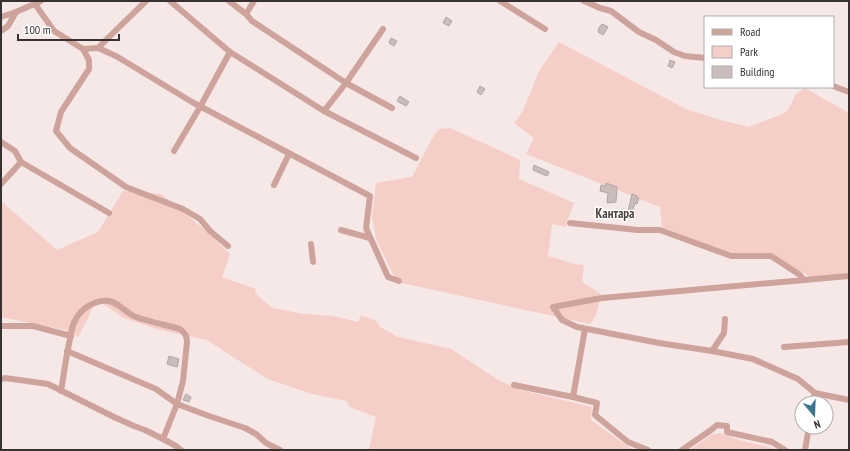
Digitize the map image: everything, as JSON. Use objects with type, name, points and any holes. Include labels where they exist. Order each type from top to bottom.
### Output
[{"type":"street","points":[[98,48],[146,1]]},
{"type":"street","points":[[170,1],[230,52],[324,111],[416,158]]},
{"type":"street","points":[[229,1],[246,14],[252,21],[346,83],[392,108]]},
{"type":"street","points":[[246,14],[254,1]]},
{"type":"street","points":[[500,1],[545,29]]},
{"type":"street","points":[[584,1],[611,11],[639,32],[656,40],[674,52],[685,56],[704,58]]},
{"type":"street","points":[[1,17],[38,3],[54,31],[83,49],[89,60],[89,69],[61,112],[56,130],[70,148],[126,187],[183,209],[200,219],[228,246]]},
{"type":"street","points":[[1,31],[8,26],[16,12]]},
{"type":"street","points":[[324,111],[346,83],[384,29]]},
{"type":"street","points":[[83,49],[98,48],[116,56],[200,107],[370,196],[366,228],[388,277],[400,281]]},
{"type":"street","points":[[174,151],[230,52]]},
{"type":"street","points":[[834,86],[849,92]]},
{"type":"street","points":[[1,142],[15,151],[21,162],[109,213]]},
{"type":"street","points":[[274,185],[289,154]]},
{"type":"street","points":[[1,184],[21,162]]},
{"type":"street","points":[[570,223],[638,230],[660,230],[731,256],[771,256],[800,275],[804,280]]},
{"type":"street","points":[[341,230],[370,238]]},
{"type":"street","points":[[311,244],[313,262]]},
{"type":"street","points":[[849,276],[602,298],[553,307],[562,320],[577,327],[753,359],[798,379],[815,393],[849,400]]},
{"type":"street","points":[[61,391],[73,324],[76,317],[82,311],[95,303],[109,301],[136,317],[180,329],[187,337],[183,380],[177,404],[163,439]]},
{"type":"street","points":[[712,351],[724,333],[725,319]]},
{"type":"street","points":[[1,326],[33,326],[71,336]]},
{"type":"street","points":[[573,397],[585,329]]},
{"type":"street","points":[[784,347],[849,342]]},
{"type":"street","points":[[67,351],[156,389],[177,404],[245,428],[256,434],[266,443],[280,450]]},
{"type":"street","points":[[1,379],[5,378],[48,384],[114,417],[145,430],[181,450]]},
{"type":"street","points":[[514,385],[597,403],[595,415],[628,442],[648,450]]},
{"type":"street","points":[[682,450],[717,425],[727,426],[727,432],[772,442],[785,450]]},
{"type":"street","points":[[805,450],[808,435]]},
{"type":"green space","points":[[559,42],[686,109],[720,120],[749,127],[780,115],[788,110],[796,94],[805,88],[849,113],[849,275],[813,278],[771,256],[729,253],[662,227],[660,207],[526,154],[534,138],[514,123],[523,111],[539,71]]},
{"type":"green space","points":[[450,128],[520,160],[519,179],[574,203],[565,227],[552,224],[548,256],[574,264],[584,265],[582,282],[601,294],[596,316],[590,324],[397,282],[376,239],[372,216],[376,183],[412,177],[433,137],[439,129]]},
{"type":"green space","points":[[123,191],[161,194],[204,229],[230,254],[222,277],[256,289],[255,293],[272,308],[304,314],[333,316],[358,322],[361,315],[376,321],[380,327],[398,337],[451,349],[500,381],[521,390],[592,407],[591,420],[633,450],[369,450],[376,417],[350,407],[346,401],[312,394],[268,379],[207,340],[160,330],[124,318],[96,299],[78,337],[66,330],[1,317],[1,201],[57,250],[98,232]]},
{"type":"green space","points":[[720,433],[776,450],[690,450],[711,435]]},
{"type":"building","points":[[446,17],[452,21],[449,26],[443,23]]},
{"type":"building","points":[[602,24],[608,27],[603,35],[598,32],[598,29]]},
{"type":"building","points":[[391,38],[397,41],[394,46],[389,43]]},
{"type":"building","points":[[670,60],[675,62],[672,68],[668,66]]},
{"type":"building","points":[[480,86],[485,89],[481,95],[477,92]]},
{"type":"building","points":[[400,96],[409,102],[406,106],[397,101]]},
{"type":"building","points":[[534,165],[549,172],[547,176],[533,170]]},
{"type":"building","points":[[606,183],[617,187],[616,202],[607,203],[608,193],[600,191],[601,185],[606,186]]},
{"type":"building","points":[[632,194],[639,198],[637,204],[635,203],[632,212],[628,211]]},
{"type":"building","points":[[169,356],[179,359],[177,367],[167,364]]},
{"type":"building","points":[[186,394],[191,397],[189,402],[183,400]]},
{"type":"district","name":"Кантара","points":[[615,213]]}]
